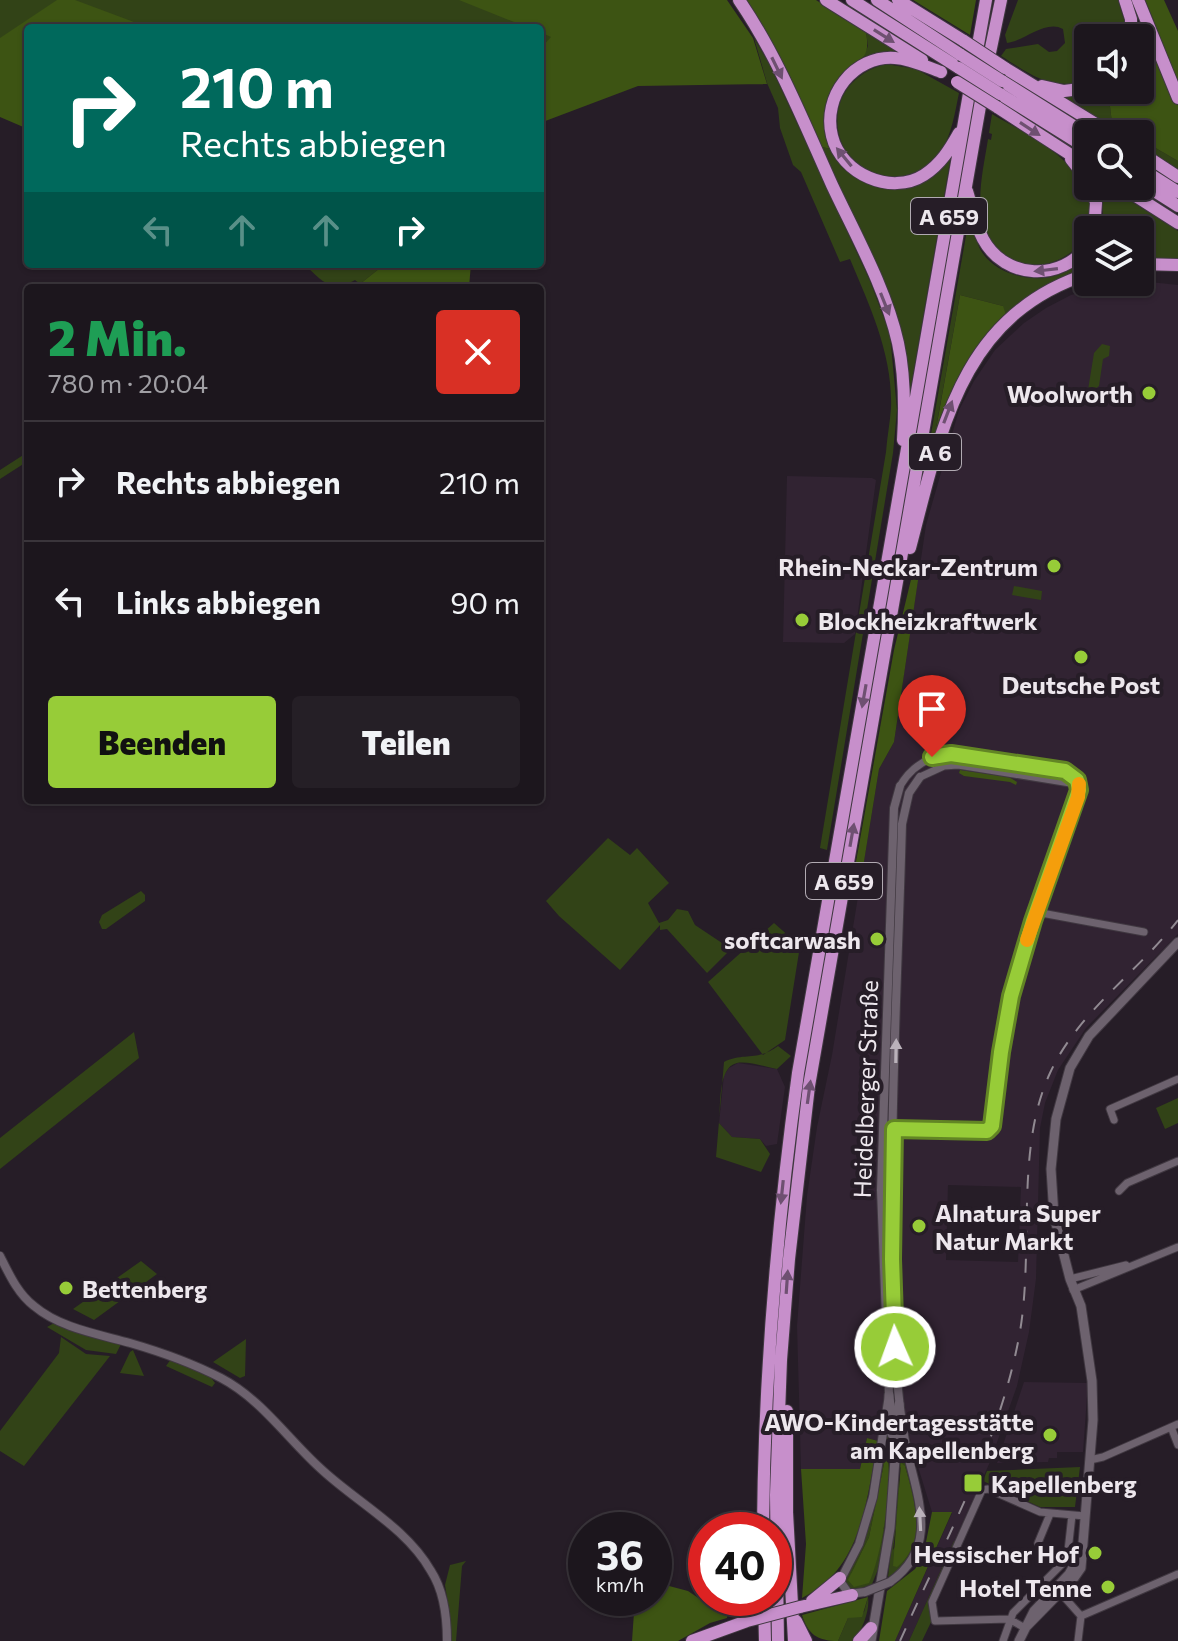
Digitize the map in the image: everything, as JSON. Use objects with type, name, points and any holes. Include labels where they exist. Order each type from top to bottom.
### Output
[{"type":"highway","name":"A 659","points":[[739,0],[789,92],[893,323],[905,393],[898,509]]},
{"type":"highway","points":[[826,0],[1074,157]]},
{"type":"highway","points":[[852,0],[960,62],[1074,139]]},
{"type":"highway","points":[[877,0],[960,62]]},
{"type":"highway","points":[[898,0],[1089,120]]},
{"type":"highway","name":"A 659","points":[[764,1512],[769,1342],[785,1171],[809,1004],[986,0]]},
{"type":"highway","name":"A 659","points":[[778,1641],[776,1495],[781,1360],[809,1086],[1001,0]]},
{"type":"highway","points":[[998,15],[1010,0]]},
{"type":"highway","points":[[1125,0],[1131,24]]},
{"type":"highway","points":[[1138,0],[1178,98]]},
{"type":"highway","points":[[941,72],[894,58],[874,60],[857,68],[843,82],[832,104],[830,123],[836,147],[848,164],[870,179],[905,182],[922,177],[941,161],[964,125]]},
{"type":"highway","points":[[1021,78],[1056,90],[1074,91]]},
{"type":"highway","points":[[1001,88],[1074,127]]},
{"type":"highway","points":[[1063,150],[1074,164]]},
{"type":"highway","points":[[1154,161],[1178,177]]},
{"type":"highway","points":[[1154,177],[1178,192]]},
{"type":"highway","points":[[966,188],[984,240],[1008,264],[1044,272],[1074,259]]},
{"type":"highway","points":[[1154,191],[1178,206]]},
{"type":"highway","points":[[1142,200],[1178,223]]},
{"type":"highway","points":[[1154,264],[1178,265]]},
{"type":"highway","name":"A 6","points":[[894,594],[910,547],[939,435],[967,372],[993,336],[1019,311],[1055,287],[1074,280]]},
{"type":"highway","points":[[781,1360],[787,1391],[787,1512],[799,1606],[798,1628],[806,1641]]},
{"type":"highway","points":[[794,1641],[799,1606],[840,1578]]},
{"type":"highway","points":[[692,1641],[799,1606],[859,1594]]},
{"type":"highway","points":[[764,1616],[765,1641]]},
{"type":"highway","points":[[859,1641],[870,1637]]},
{"type":"main road","points":[[1019,1641],[1025,1628],[1058,1590],[1080,1571],[1090,1460],[1093,1413],[1086,1345],[1054,1216],[1051,1169],[1056,1119],[1065,1083],[1079,1051],[1099,1023],[1178,942]]},
{"type":"main road","points":[[889,1395],[894,1449]]},
{"type":"main road","points":[[870,1637],[890,1528],[899,1404]]},
{"type":"street","points":[[882,1129],[987,1131],[992,1126],[1011,996],[1036,912],[1079,790],[1077,780],[1065,771],[951,754],[922,763],[908,774],[900,786]]},
{"type":"street","points":[[920,777],[944,766],[958,765],[1070,783],[1079,790]]},
{"type":"street","name":"Heidelberger Straße","points":[[859,1594],[892,1580],[914,1556],[922,1527],[899,1404],[892,1259],[902,824],[909,793],[920,777]]},
{"type":"street","name":"Heidelberger Straße","points":[[840,1578],[859,1544],[873,1497],[889,1395],[881,1190],[882,1129],[894,808],[900,786]]},
{"type":"street","points":[[1036,912],[1144,932]]},
{"type":"street","points":[[1114,1120],[1110,1109],[1178,1079]]},
{"type":"street","points":[[1119,1191],[1127,1183],[1178,1161]]},
{"type":"street","points":[[1073,1290],[1178,1247]]},
{"type":"street","points":[[0,1256],[27,1300],[50,1317],[176,1358],[221,1378],[244,1394],[319,1468],[399,1533],[423,1558],[433,1573],[443,1599],[447,1641]]},
{"type":"street","points":[[1070,1279],[1136,1263]]},
{"type":"street","points":[[1090,1460],[1174,1426],[1178,1445]]},
{"type":"street","points":[[1025,1628],[1012,1617],[935,1621],[932,1602],[982,1490],[988,1489],[1040,1512],[1085,1516]]},
{"type":"street","points":[[1038,1543],[1050,1514]]},
{"type":"street","points":[[1003,1641],[1012,1617],[1064,1562],[1072,1515]]},
{"type":"street","points":[[1081,1616],[1178,1574]]},
{"type":"street","points":[[840,1578],[841,1587],[859,1594]]},
{"type":"street","points":[[1058,1590],[1081,1616],[1078,1641]]},
{"type":"shaded area","points":[[1154,282],[1178,285],[1178,934],[1086,1028],[1058,1070],[1045,1103],[1040,1128],[1036,1279],[1017,1386],[990,1462],[909,1641],[895,1641],[952,1513],[932,1512],[911,1444],[905,1412],[881,1410],[878,1441],[867,1438],[860,1469],[801,1469],[797,1326],[807,1196],[879,769],[894,742],[926,525],[959,410],[995,350],[1024,323],[1071,295],[1154,296]],"holes":[[[948,1185],[1021,1187],[1018,1262],[946,1260]]]},
{"type":"shaded area","points":[[787,476],[876,480],[855,634],[844,643],[783,642]]},
{"type":"shaded area","points":[[738,1063],[777,1069],[785,1087],[777,1144],[766,1146],[760,1139],[732,1137],[719,1123],[724,1075]]},
{"type":"shaded area","name":"Kapellenberg","points":[[1024,1382],[1088,1383],[1083,1452],[1057,1452],[1057,1458],[1049,1458],[1048,1462],[997,1463]]},
{"type":"green space","points":[[0,0],[615,0],[544,53],[544,24],[24,24],[24,40],[0,113]]},
{"type":"green space","points":[[57,0],[75,0],[139,24],[24,24],[24,127],[0,117],[0,38]]},
{"type":"green space","points":[[459,0],[727,0],[753,38],[767,84],[638,86],[544,121],[544,45],[551,37],[544,34],[544,24],[519,24]]},
{"type":"green space","points":[[743,0],[816,0],[866,32],[864,56],[841,76],[827,105],[826,127],[831,149],[816,142]]},
{"type":"green space","points":[[913,0],[976,0],[970,35]]},
{"type":"green space","points":[[1018,0],[1118,0],[1125,23],[1074,24],[1074,84],[1041,79],[1001,56],[1006,49],[1038,44],[1049,52],[1057,51],[1065,43],[1063,29],[1049,27],[1007,43],[1005,35]]},
{"type":"green space","points":[[1145,0],[1164,0],[1178,31],[1178,161],[1154,147],[1154,120],[1112,120],[1110,104],[1154,104],[1154,24],[1149,24],[1154,21]]},
{"type":"green space","points":[[866,32],[900,53],[863,57],[868,46]]},
{"type":"green space","points":[[754,38],[771,67],[870,281],[890,334],[897,410],[893,453],[827,850],[820,848],[886,452],[891,388],[884,350],[850,259],[840,262],[801,172],[793,165]]},
{"type":"green space","points":[[886,64],[916,69],[959,93],[945,144],[934,159],[907,175],[883,177],[863,169],[848,154],[839,135],[838,114],[844,93],[860,76]]},
{"type":"green space","points":[[1074,93],[1074,104],[1110,104],[1112,120],[1099,120],[1059,95]]},
{"type":"green space","points":[[992,114],[1052,150],[1072,169],[1074,200],[1087,200],[1090,208],[1089,216],[1074,216],[1074,250],[1055,261],[1033,265],[1011,260],[993,245],[982,219],[980,199],[988,139],[991,140],[992,134],[989,133]]},
{"type":"green space","points":[[816,142],[831,149],[850,171],[893,188],[951,156],[908,404],[904,353]]},
{"type":"green space","points":[[1154,147],[1178,161],[1178,169],[1154,154]]},
{"type":"green space","points":[[1101,200],[1129,200],[1178,231],[1178,261],[1154,261],[1154,216],[1103,215]]},
{"type":"green space","points":[[970,213],[980,249],[996,266],[1017,276],[1041,278],[1053,277],[1074,266],[1074,277],[1035,295],[958,380],[1003,306],[960,295],[936,428],[940,422],[922,485]]},
{"type":"green space","points":[[308,268],[380,268],[360,284],[355,280],[347,284],[329,284]]},
{"type":"green space","points":[[380,268],[471,268],[469,284],[360,284]]},
{"type":"green space","points":[[960,295],[1003,306],[1006,315],[969,358],[936,429]]},
{"type":"green space","points":[[1102,344],[1110,346],[1109,356],[1103,359],[1099,386],[1090,393],[1094,353]]},
{"type":"green space","points":[[24,455],[24,464],[0,479],[0,470]]},
{"type":"green space","points":[[915,563],[920,567],[894,742],[879,769],[860,886],[854,887],[852,884],[894,650]]},
{"type":"green space","points":[[1014,586],[1042,591],[1041,600],[1012,595]]},
{"type":"green space","points":[[935,743],[1001,755],[999,758],[937,749]]},
{"type":"green space","points":[[960,770],[1009,777],[1017,782],[1016,785],[964,776],[959,773]]},
{"type":"green space","points":[[608,838],[630,855],[637,848],[669,883],[648,903],[659,923],[668,920],[677,909],[688,911],[695,925],[731,949],[707,973],[667,929],[660,930],[660,925],[620,970],[546,901]]},
{"type":"green space","points":[[838,870],[806,1072],[786,1233],[773,1512],[769,1512],[780,1268],[801,1095]]},
{"type":"green space","points":[[141,891],[145,901],[102,929],[99,922],[102,915]]},
{"type":"green space","points":[[774,923],[800,946],[785,1040],[763,1055],[708,982]]},
{"type":"green space","points":[[134,1032],[139,1058],[0,1169],[0,1138]]},
{"type":"green space","points":[[778,1046],[791,1056],[777,1069],[737,1063],[726,1072],[722,1085],[724,1062],[763,1054]]},
{"type":"green space","points":[[1178,1098],[1178,1123],[1165,1129],[1156,1108]]},
{"type":"green space","points":[[719,1123],[732,1137],[760,1139],[770,1154],[761,1172],[716,1157]]},
{"type":"green space","points":[[141,1261],[157,1274],[94,1320],[73,1309]]},
{"type":"green space","points":[[56,1322],[121,1344],[116,1354],[86,1350],[47,1327]]},
{"type":"green space","points":[[61,1337],[86,1354],[110,1356],[24,1466],[0,1451],[0,1431],[59,1353]]},
{"type":"green space","points":[[246,1339],[245,1376],[240,1378],[213,1362]]},
{"type":"green space","points":[[133,1350],[144,1376],[120,1373]]},
{"type":"green space","points":[[171,1359],[209,1375],[215,1383],[212,1387],[166,1366]]},
{"type":"green space","points":[[888,1420],[889,1485],[885,1525],[879,1567],[872,1584],[851,1592],[847,1586],[847,1574],[867,1528]],"holes":[[[886,1454],[888,1471],[884,1528],[851,1574],[869,1537]]]},
{"type":"green space","points":[[898,1426],[917,1512],[905,1466],[899,1468],[899,1505],[893,1550],[917,1513],[916,1537],[911,1553],[901,1567],[888,1577],[897,1498]]},
{"type":"green space","points":[[867,1438],[878,1441],[865,1509],[850,1551],[822,1585],[802,1598],[806,1544],[801,1469],[860,1469]]},
{"type":"green space","points":[[886,1454],[888,1498],[878,1556],[869,1583],[854,1587],[848,1580],[869,1537]]},
{"type":"green space","points":[[901,1463],[905,1466],[915,1506],[916,1533],[907,1557],[897,1567],[893,1566]]},
{"type":"green space","points":[[1080,1467],[1075,1507],[1040,1507],[983,1481],[987,1471]]},
{"type":"green space","points":[[932,1512],[952,1512],[895,1641],[879,1641],[887,1591],[915,1569],[923,1557]]},
{"type":"green space","points":[[954,1541],[957,1542],[930,1602],[932,1620],[922,1641],[909,1641]]},
{"type":"green space","points":[[466,1561],[462,1566],[456,1641],[451,1641],[445,1585],[450,1565]]},
{"type":"green space","points":[[672,1587],[688,1591],[688,1616],[727,1616],[678,1641],[632,1641],[634,1616],[672,1616]]},
{"type":"green space","points":[[868,1597],[865,1619],[854,1641],[838,1641],[848,1618],[864,1612]]},
{"type":"green space","points":[[868,1597],[862,1617],[848,1618],[838,1641],[824,1640],[814,1635],[802,1615]]},
{"type":"railway","points":[[900,1641],[984,1454],[1010,1377],[1023,1304],[1032,1135],[1050,1073],[1076,1031],[1178,920]]},
{"type":"slow traffic","points":[[1027,940],[1078,797],[1079,784]]},
{"type":"place","name":"Woolworth","points":[[1149,393]]},
{"type":"place","name":"Rhein-Neckar-Zentrum","points":[[1054,566]]},
{"type":"place","name":"Blockheizkraftwerk","points":[[802,620]]},
{"type":"place","name":"Deutsche Post","points":[[1081,657]]},
{"type":"place","name":"softcarwash","points":[[877,939]]},
{"type":"place","name":"Alnatura Super Natur Markt","points":[[919,1226]]},
{"type":"place","name":"Bettenberg","points":[[66,1288]]},
{"type":"place","name":"AWO-Kindertagesstätte am Kapellenberg","points":[[1050,1435]]},
{"type":"place","name":"Kapellenberg","points":[[973,1483]]},
{"type":"place","name":"Hessischer Hof","points":[[1095,1553]]},
{"type":"place","name":"Hotel Tenne","points":[[1108,1587]]},
{"type":"route","points":[[895,1347],[892,1259],[894,1129],[987,1131],[992,1126],[1011,996],[1023,951],[1079,790],[1077,780],[1065,771],[951,754],[932,757]]}]
